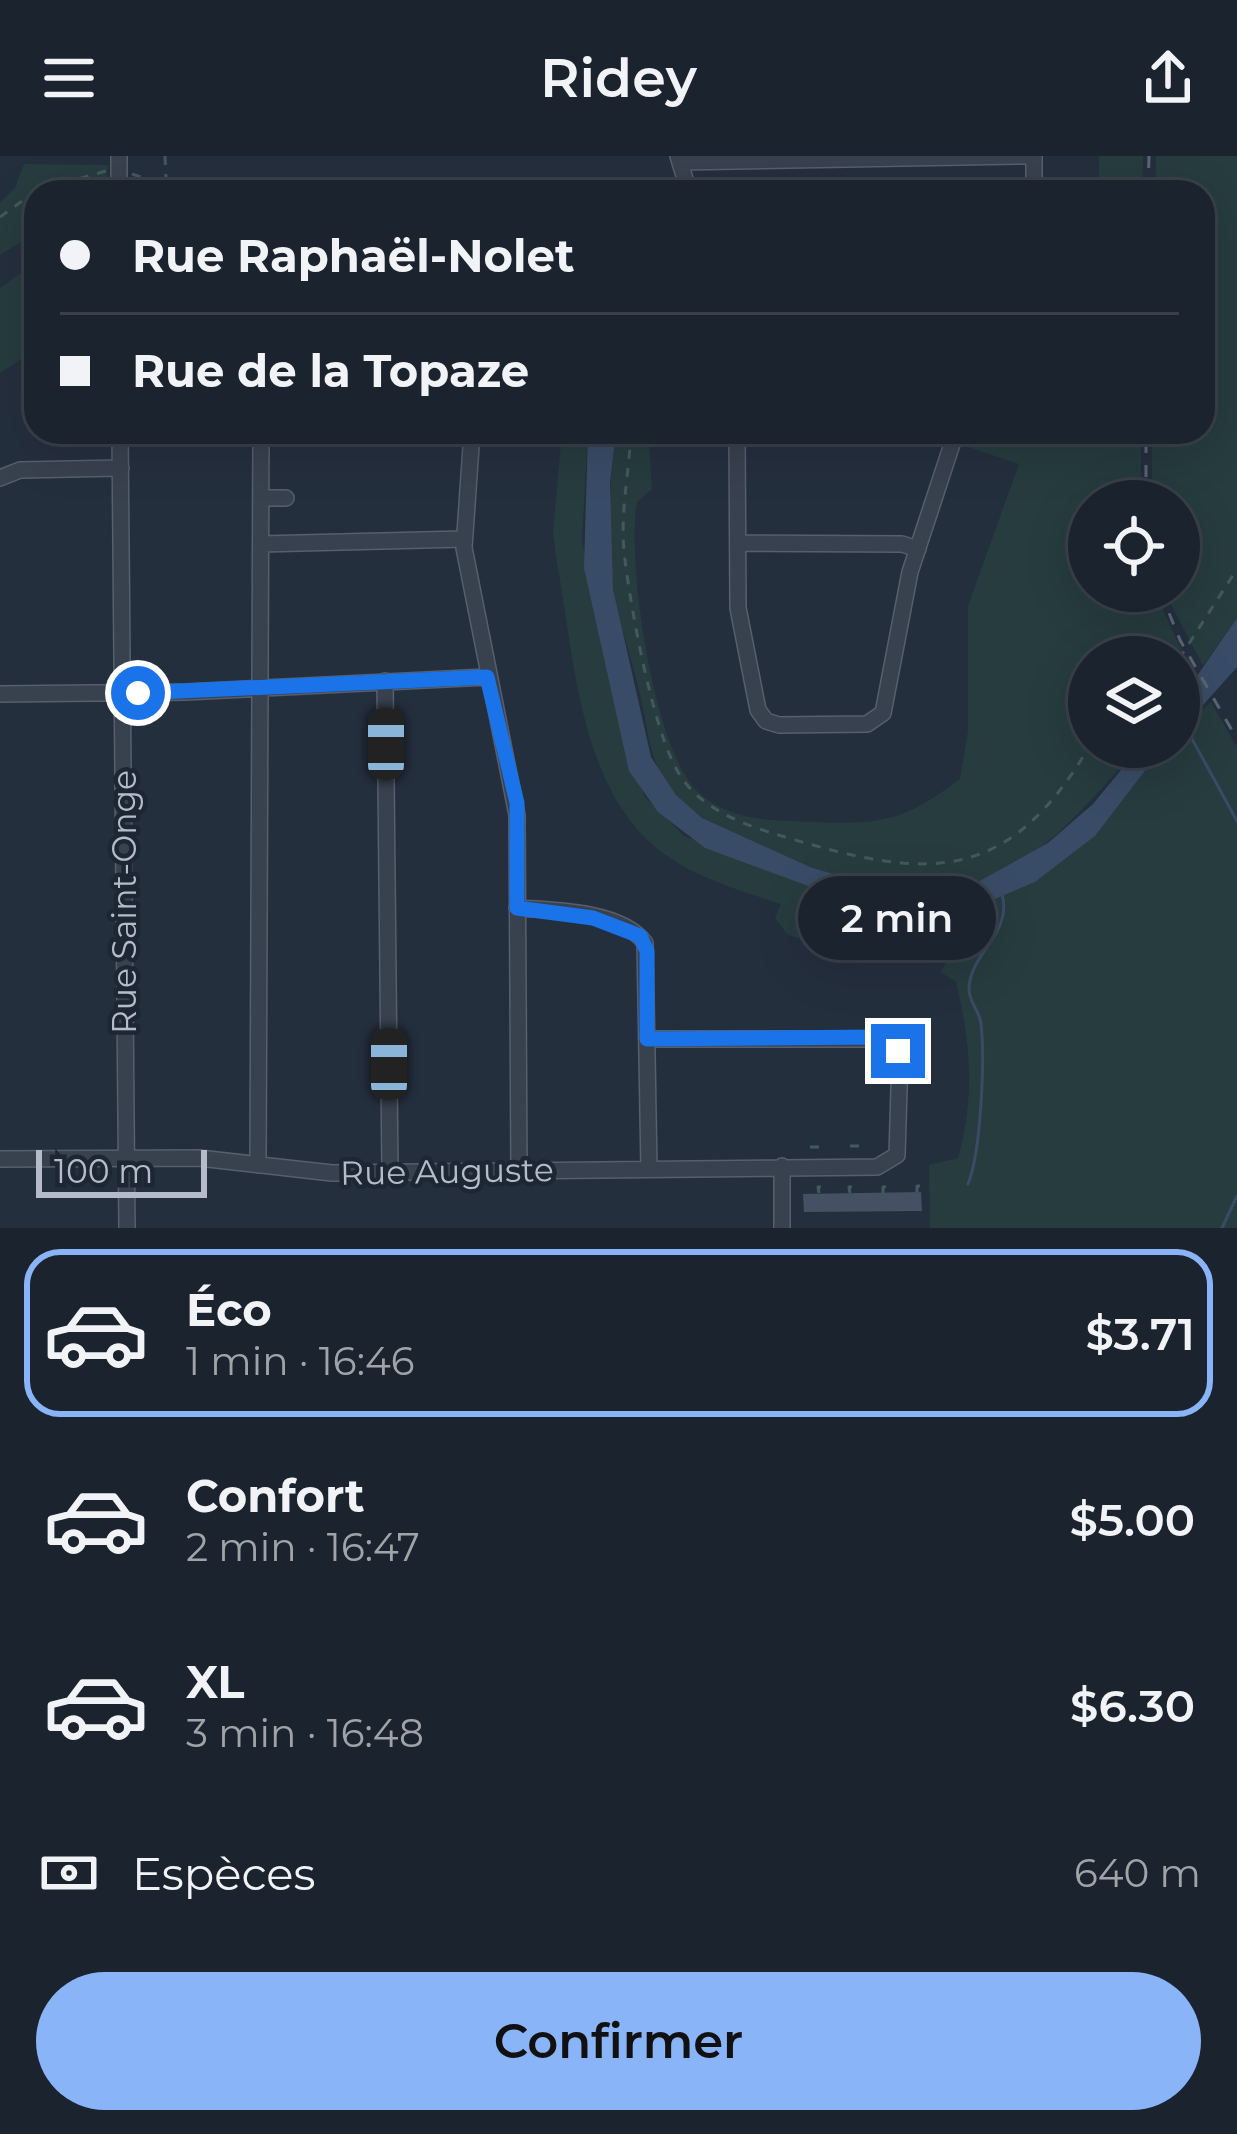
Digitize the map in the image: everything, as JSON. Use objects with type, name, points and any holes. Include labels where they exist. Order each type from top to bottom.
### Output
[{"type":"street","points":[[679,159],[1034,156]]},
{"type":"street","name":"Rue Saint-Onge","points":[[120,444],[127,1228]]},
{"type":"street","points":[[258,1165],[261,444]]},
{"type":"street","points":[[471,444],[463,539],[487,677],[517,803],[519,1170]]},
{"type":"street","points":[[737,444],[739,614],[763,719],[779,725],[861,724],[880,717],[918,549],[952,444]]},
{"type":"street","points":[[0,478],[20,470],[121,469]]},
{"type":"street","points":[[261,498],[286,498]]},
{"type":"street","points":[[261,544],[463,539]]},
{"type":"street","points":[[737,543],[902,544],[918,549]]},
{"type":"street","points":[[0,694],[487,677]]},
{"type":"street","points":[[385,681],[390,1172]]},
{"type":"street","points":[[517,908],[593,918],[640,936],[647,951],[649,1168]]},
{"type":"street","name":"Rue Auguste","points":[[0,1160],[200,1158],[317,1173],[877,1167],[894,1160],[901,1142],[900,1064],[898,1051],[885,1039],[647,1039]]},
{"type":"street","points":[[782,1166],[782,1228]]},
{"type":"path","points":[[165,156],[166,178]]},
{"type":"path","points":[[71,180],[116,166],[154,180]]},
{"type":"path","points":[[1194,636],[1237,569]]},
{"type":"path","points":[[850,1146],[860,1146],[860,1139]]},
{"type":"path","points":[[810,1147],[819,1147],[819,1140]]},
{"type":"path","points":[[884,1193],[883,1187],[895,1186]]},
{"type":"path","points":[[917,1192],[916,1186],[926,1186]]},
{"type":"path","points":[[818,1193],[818,1187],[829,1187]]},
{"type":"path","points":[[850,1193],[850,1187],[861,1187]]},
{"type":"green space","points":[[1099,156],[1143,156],[1142,180],[1099,180]]},
{"type":"green space","points":[[1156,156],[1237,156],[1237,618],[1203,666],[1200,636],[1187,636],[1175,612],[1200,612],[1200,480],[1152,480],[1152,444],[1215,444],[1215,180],[1156,180]]},
{"type":"green space","points":[[24,164],[108,165],[107,180],[24,180],[24,240],[0,255],[0,202],[15,188]]},
{"type":"green space","points":[[24,271],[24,357],[0,373],[0,288]]},
{"type":"green space","points":[[561,444],[587,444],[582,541],[622,738],[645,797],[684,836],[888,908],[969,910],[1035,882],[1095,836],[1146,768],[1200,768],[1200,712],[1211,702],[1237,747],[1237,1228],[930,1228],[929,1165],[958,1158],[967,1113],[968,1049],[961,1005],[956,982],[940,972],[965,933],[920,936],[833,921],[832,941],[825,945],[788,935],[775,918],[781,904],[696,873],[640,832],[616,800],[599,764],[577,683],[553,533]]},
{"type":"green space","points":[[615,444],[649,444],[652,489],[637,502],[636,567],[657,700],[684,773],[700,794],[726,810],[754,818],[876,821],[924,803],[960,779],[968,731],[968,606],[1019,464],[965,444],[1141,444],[1141,480],[1068,480],[1068,612],[1164,612],[1175,636],[1068,636],[1068,768],[1121,768],[1054,836],[991,879],[951,891],[890,889],[810,867],[748,843],[709,822],[676,795],[652,752],[611,568],[609,510]]},
{"type":"water","points":[[588,444],[615,444],[610,483],[613,589],[651,757],[676,795],[702,818],[810,867],[897,893],[969,887],[1048,843],[1093,804],[1123,768],[1147,768],[1095,836],[1035,882],[969,910],[918,913],[844,899],[705,848],[658,812],[629,771],[584,568]]},
{"type":"water","points":[[1237,618],[1237,667],[1200,708],[1200,672]]},
{"type":"building","points":[[921,1192],[922,1211],[804,1212],[803,1194]]},
{"type":"waterway","points":[[1200,754],[1237,821]]},
{"type":"waterway","points":[[968,1184],[979,1129],[982,1059],[980,1019],[969,989],[976,964],[1002,921],[1002,894]]},
{"type":"waterway","points":[[1222,1228],[1237,1196]]},
{"type":"railway","points":[[1148,180],[1149,156]]},
{"type":"railway","points":[[1146,444],[1146,480]]},
{"type":"railway","points":[[1169,612],[1237,739]]},
{"type":"route","points":[[138,693],[487,677],[517,803],[517,908],[593,918],[640,936],[647,951],[647,1039],[877,1037],[890,1041],[898,1051]]}]
